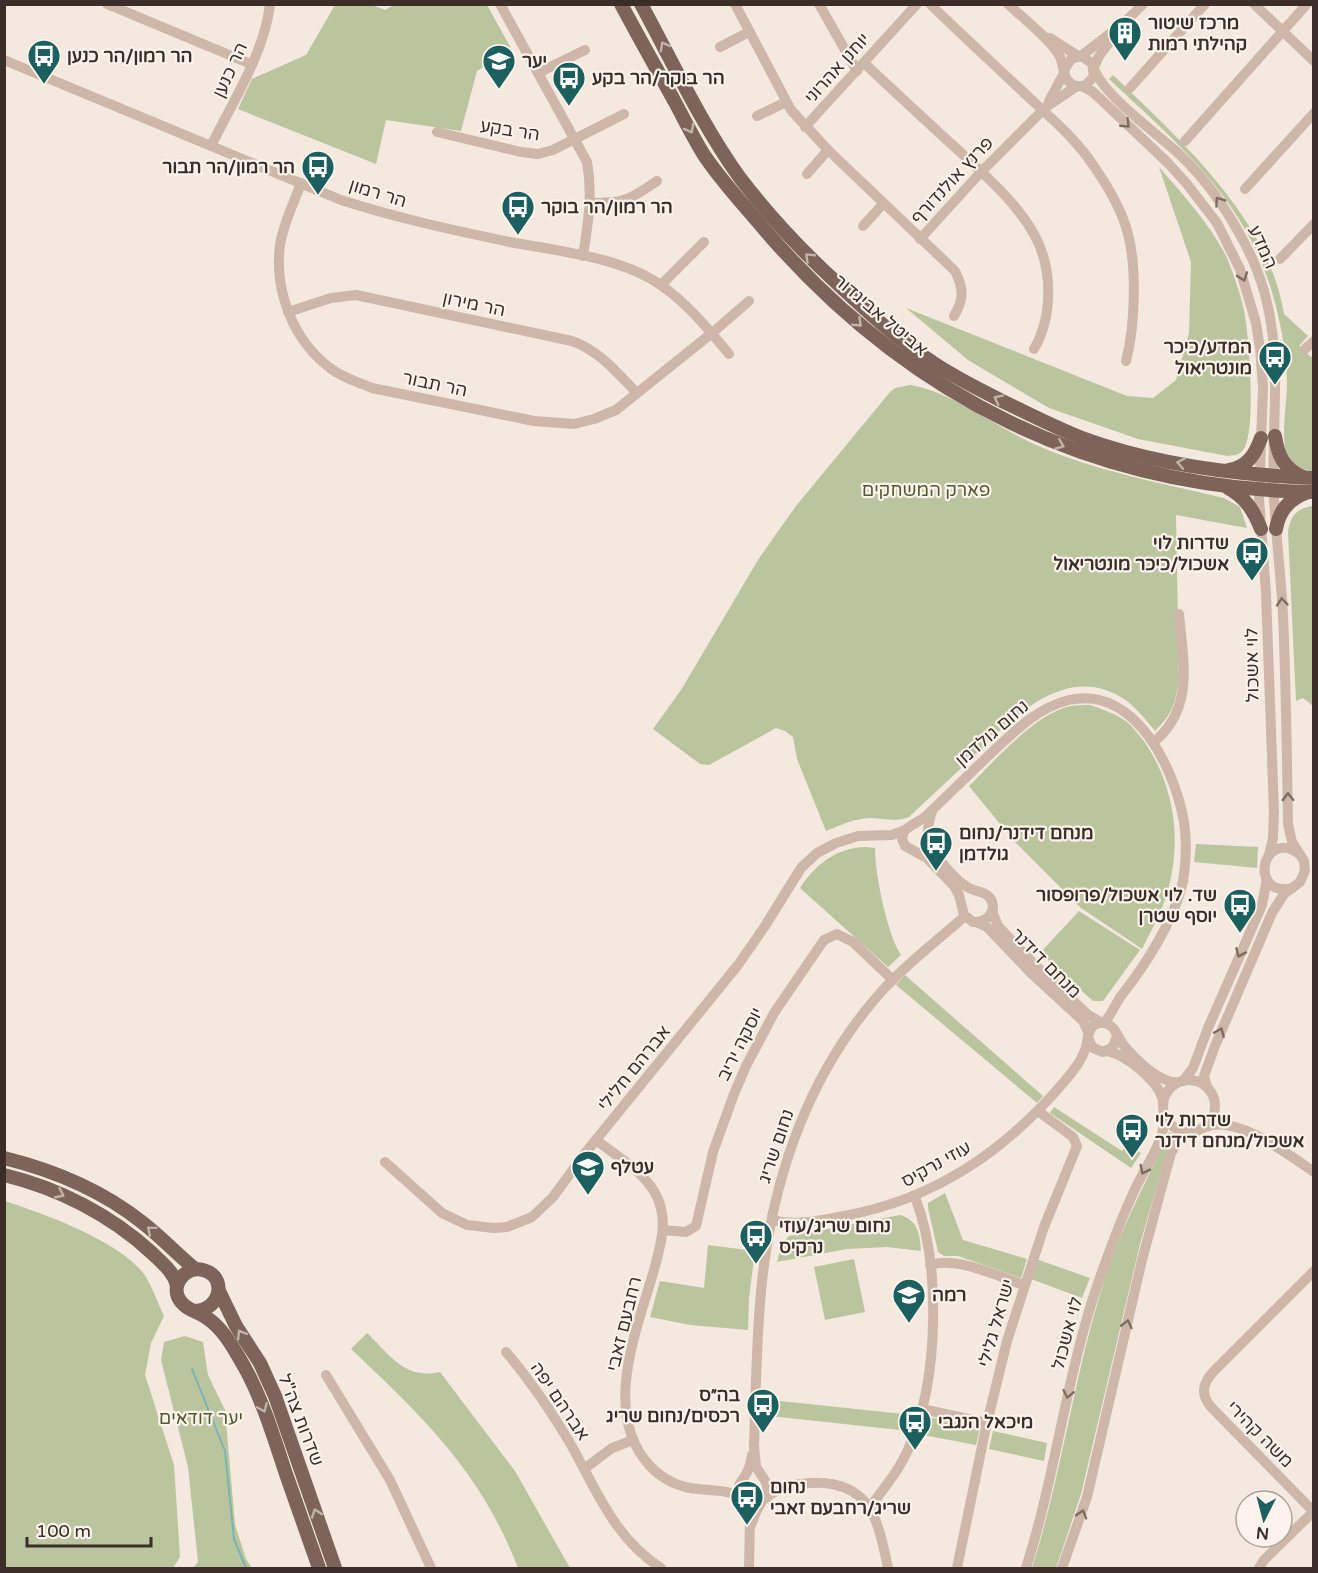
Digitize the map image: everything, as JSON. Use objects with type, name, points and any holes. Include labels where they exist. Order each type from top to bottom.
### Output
[{"type":"main road","name":"אביטל אביגדור","points":[[621,4],[704,155],[729,188],[792,261],[874,338],[927,377],[1059,445],[1095,458],[1148,472],[1310,485]]},
{"type":"main road","name":"אביטל אביגדור","points":[[641,4],[721,150],[741,179],[803,251],[884,327],[932,363],[1049,424],[1083,438],[1220,478]]},
{"type":"main road","points":[[1261,529],[1254,511],[1244,498],[1229,488],[1220,478],[1245,464],[1268,437],[1284,465],[1310,485],[1285,507],[1276,529]]},
{"type":"main road","points":[[4,1158],[63,1177],[118,1206],[141,1221],[195,1269]]},
{"type":"main road","points":[[4,1175],[56,1192],[129,1233],[171,1272],[177,1285],[178,1299],[188,1308],[201,1311],[213,1304],[219,1291],[212,1274],[201,1269],[195,1269],[183,1275],[177,1285]]},
{"type":"main road","name":"שדרות צה\"ל","points":[[219,1291],[236,1326],[260,1363],[274,1396],[335,1569]]},
{"type":"main road","name":"שדרות צה\"ל","points":[[194,1311],[217,1326],[246,1370],[268,1420],[319,1569]]},
{"type":"street","points":[[107,4],[251,64]]},
{"type":"street","name":"הר כנען","points":[[211,146],[266,29],[270,4]]},
{"type":"street","name":"פרנץ אולנדורף","points":[[735,4],[786,102],[805,127],[920,239],[981,172],[1044,109],[1080,86]]},
{"type":"street","points":[[819,4],[860,67],[981,172],[1011,203],[1035,235],[1045,261],[1047,276],[1046,320],[1034,348]]},
{"type":"street","name":"יוחנן אהרוני","points":[[805,127],[917,4]]},
{"type":"street","points":[[930,4],[1044,109],[1092,163],[1107,187],[1128,234],[1134,297],[1126,361]]},
{"type":"street","points":[[1008,4],[1056,50],[1070,83],[1080,86],[1093,79],[1098,56],[1125,22],[1143,4]]},
{"type":"street","points":[[1130,88],[1205,4]]},
{"type":"street","points":[[1254,4],[1314,61]]},
{"type":"street","points":[[1185,141],[1306,4]]},
{"type":"street","points":[[504,6],[587,162],[591,184],[591,203],[583,256]]},
{"type":"street","points":[[1019,14],[1059,45],[1089,60],[1095,69]]},
{"type":"street","points":[[1064,71],[1068,62],[1080,56],[1125,22]]},
{"type":"street","points":[[720,47],[749,32]]},
{"type":"street","points":[[538,73],[585,50]]},
{"type":"street","name":"הר רמון","points":[[4,60],[372,210],[429,226],[583,256],[633,270],[661,285],[688,308],[729,354]]},
{"type":"street","name":"המדע","points":[[1095,69],[1107,90],[1180,155],[1209,186],[1230,215],[1247,246],[1263,288],[1274,339],[1277,383],[1259,482]]},
{"type":"street","name":"פרנץ אולנדורף","points":[[1044,109],[1064,71]]},
{"type":"street","name":"המדע","points":[[1080,86],[1094,92],[1174,170],[1216,223],[1231,248],[1249,295],[1260,348],[1274,483]]},
{"type":"street","points":[[757,116],[786,102]]},
{"type":"street","points":[[1245,189],[1314,113]]},
{"type":"street","name":"הר בקע","points":[[437,132],[538,154],[553,150],[624,114]]},
{"type":"street","points":[[807,174],[828,150]]},
{"type":"street","points":[[591,203],[618,203],[632,198],[657,181]]},
{"type":"street","name":"הר תבור","points":[[301,183],[280,243],[280,289],[288,312],[311,351],[330,369],[347,379],[372,388],[524,419],[574,424],[616,410],[749,301]]},
{"type":"street","points":[[863,226],[883,204]]},
{"type":"street","points":[[1280,259],[1314,224]]},
{"type":"street","points":[[920,239],[954,272],[960,281],[963,292],[954,316]]},
{"type":"street","points":[[661,285],[704,242]]},
{"type":"street","name":"הר מירון","points":[[288,312],[331,298],[356,295],[572,341],[587,346],[598,354],[637,393]]},
{"type":"street","points":[[1305,350],[1314,341]]},
{"type":"street","name":"לוי אשכול","points":[[1259,482],[1266,592],[1274,812],[1273,838],[1269,855]]},
{"type":"street","name":"לוי אשכול","points":[[1274,483],[1283,613],[1288,824],[1292,842],[1300,856]]},
{"type":"street","points":[[1154,742],[1172,722],[1181,702],[1184,675],[1179,614]]},
{"type":"street","name":"נחום גולדמן","points":[[908,828],[922,819],[1015,731],[1037,715],[1058,704],[1086,698],[1099,700],[1113,705],[1140,726],[1154,742],[1169,772],[1180,805],[1185,834],[1185,864],[1180,891],[1170,918],[1103,1023]]},
{"type":"street","points":[[882,835],[895,839],[909,848],[922,848],[927,837],[927,826],[933,808]]},
{"type":"street","points":[[909,848],[902,837],[908,828],[921,828],[939,859],[962,883],[989,897],[992,911],[987,919],[968,915],[968,895],[976,892]]},
{"type":"street","name":"אברהם חלילי","points":[[385,1162],[442,1213],[467,1225],[494,1228],[520,1223],[543,1209],[745,955],[801,868],[817,853],[836,843],[858,836],[895,834],[908,828]]},
{"type":"street","name":"מנחם דידנר","points":[[909,848],[929,860],[954,886],[968,915],[987,927],[1035,977],[1083,1021],[1088,1036]]},
{"type":"street","points":[[1163,1104],[1167,1092],[1192,1071],[1208,1028],[1262,905],[1267,879],[1264,866],[1269,855],[1283,848],[1290,849],[1314,867]]},
{"type":"street","points":[[1207,1087],[1204,1076],[1219,1033],[1272,913],[1280,899],[1304,874],[1305,867],[1300,856]]},
{"type":"street","points":[[1267,879],[1276,887],[1286,889],[1314,880]]},
{"type":"street","name":"מנחם דידנר","points":[[992,911],[998,926],[1077,1005],[1090,1017],[1103,1023]]},
{"type":"street","name":"נחום שריג","points":[[762,1478],[756,1464],[754,1446],[759,1306],[772,1220],[792,1144],[814,1092],[844,1040],[861,1016],[893,980],[968,915]]},
{"type":"street","name":"יוסקה יריב","points":[[663,1230],[686,1232],[696,1226],[713,1152],[742,1075],[774,1013],[824,940],[837,934],[848,938],[893,980]]},
{"type":"street","points":[[1077,1005],[1087,1011],[1098,1013],[1109,1009],[1121,997]]},
{"type":"street","name":"נחום גולדמן","points":[[1116,1033],[1121,997]]},
{"type":"street","points":[[1195,1132],[1178,1130],[1172,1126],[1165,1116],[1160,1093],[1147,1077],[1123,1057],[1091,1046],[1088,1036],[1094,1026],[1103,1023],[1112,1027],[1125,1048],[1157,1076],[1168,1081],[1196,1081],[1207,1087],[1222,1115],[1237,1127],[1272,1144],[1314,1172]]},
{"type":"street","points":[[1103,1051],[1115,1045],[1116,1033]]},
{"type":"street","name":"עוזי נרקיס","points":[[1080,1062],[1088,1036]]},
{"type":"street","name":"עוזי נרקיס","points":[[772,1220],[795,1223],[816,1222],[861,1213],[915,1197],[969,1168],[1013,1134],[1038,1111],[1080,1062],[1092,1054],[1103,1051]]},
{"type":"street","points":[[1206,1127],[1213,1117],[1215,1105]]},
{"type":"street","name":"ישראל גלילי","points":[[957,1569],[987,1423],[1007,1341],[1049,1211],[1077,1146],[1072,1136],[1038,1111]]},
{"type":"street","name":"לוי אשכול","points":[[1026,1569],[1039,1525],[1077,1355],[1093,1299],[1127,1208],[1160,1138],[1165,1116]]},
{"type":"street","points":[[1062,1569],[1087,1497],[1139,1273],[1171,1153],[1180,1139],[1206,1127],[1219,1123],[1237,1127]]},
{"type":"street","name":"רחבעם זאבי","points":[[596,1140],[634,1169],[649,1184],[662,1209],[661,1245],[626,1379],[626,1412],[633,1440],[646,1462],[664,1478],[697,1489],[734,1494],[743,1500]]},
{"type":"street","points":[[870,1506],[892,1478],[906,1454],[922,1409],[930,1371],[932,1331],[930,1265],[925,1231],[915,1197]]},
{"type":"street","points":[[930,1265],[941,1262],[955,1263],[1024,1285]]},
{"type":"street","name":"משה קהירי","points":[[1259,1569],[1264,1560],[1313,1511],[1211,1407],[1203,1392],[1205,1382],[1212,1373],[1311,1279]]},
{"type":"street","name":"אברהם יפה","points":[[506,1353],[550,1411],[619,1530],[640,1554],[661,1569]]},
{"type":"street","points":[[326,1375],[390,1480],[431,1569]]},
{"type":"street","points":[[922,1409],[987,1423]]},
{"type":"street","name":"אברהם יפה","points":[[584,1469],[607,1451],[633,1440]]},
{"type":"street","name":"נחום שריג","points":[[742,1480],[750,1466],[754,1446]]},
{"type":"street","points":[[749,1569],[751,1525],[738,1490],[742,1480],[752,1475],[776,1483],[795,1485]]},
{"type":"street","points":[[751,1525],[768,1489],[762,1478]]},
{"type":"street","name":"רחבעם זאבי","points":[[716,1490],[742,1480]]},
{"type":"street","points":[[743,1500],[754,1504],[776,1490],[795,1485],[819,1483],[840,1486],[858,1494],[870,1506],[881,1532],[888,1569]]},
{"type":"green space","points":[[335,5],[372,5],[385,10],[394,5],[487,5],[512,50],[477,71],[461,131],[386,120],[376,164],[238,109],[252,79],[306,55]]},
{"type":"green space","points":[[1113,75],[1218,182],[1241,213],[1260,245],[1275,279],[1284,314],[1308,336],[1299,346],[1311,357],[1313,355],[1313,471],[1296,466],[1286,452],[1284,427],[1287,375],[1283,340],[1267,277],[1252,243],[1234,212],[1213,184],[1165,131],[1109,79]]},
{"type":"green space","points":[[1159,167],[1214,235],[1227,258],[1241,300],[1248,336],[1251,403],[1247,440],[1243,450],[1236,455],[1227,456],[1138,439],[1049,408],[968,360],[906,308],[1127,396],[1153,398],[1176,380],[1189,333],[1191,262]]},
{"type":"green space","name":"פארק המשחקים","points":[[910,385],[941,394],[1019,437],[1080,462],[1128,476],[1224,498],[1240,507],[1247,528],[1176,515],[1179,679],[1172,708],[1155,731],[1134,707],[1119,696],[1098,688],[1077,687],[1058,692],[1020,713],[909,817],[895,820],[860,819],[826,831],[797,759],[793,737],[785,731],[776,728],[709,765],[700,764],[653,729],[681,690],[758,560],[796,506],[890,392],[895,388]]},
{"type":"green space","points":[[1314,506],[1313,706],[1303,698],[1296,701],[1288,532],[1290,521],[1295,514]]},
{"type":"green space","points":[[1090,705],[1112,713],[1132,726],[1153,756],[1168,791],[1174,829],[1173,867],[1161,910],[1142,949],[1081,908],[1013,840],[969,786],[1016,739],[1044,718],[1057,710],[1071,706]]},
{"type":"green space","points":[[1196,844],[1258,847],[1257,868],[1194,862]]},
{"type":"green space","points":[[875,848],[883,903],[891,933],[901,955],[888,967],[800,888],[820,865],[836,854],[845,850]]},
{"type":"green space","points":[[1079,911],[1140,950],[1103,1001],[1093,1001],[1040,953]]},
{"type":"green space","points":[[905,975],[1043,1096],[1037,1103],[896,985]]},
{"type":"green space","points":[[1054,1107],[1122,1151],[1128,1144],[1141,1153],[1131,1168],[1050,1113]]},
{"type":"green space","points":[[1169,1132],[1177,1136],[1171,1142],[1166,1155],[1140,1244],[1081,1494],[1056,1568],[1032,1568],[1101,1291],[1123,1230]]},
{"type":"green space","points":[[945,1193],[963,1240],[1027,1259],[1021,1278],[958,1256],[944,1256],[938,1252],[928,1203]]},
{"type":"green space","points":[[5,1201],[40,1213],[99,1239],[132,1262],[144,1274],[152,1289],[164,1316],[151,1343],[145,1375],[174,1465],[180,1557],[173,1568],[5,1568]]},
{"type":"green space","points":[[900,1215],[911,1220],[917,1229],[921,1251],[887,1247],[847,1249],[777,1262],[782,1243],[789,1236]]},
{"type":"green space","points":[[708,1245],[755,1251],[749,1298],[748,1330],[690,1325],[650,1317],[660,1281],[704,1288]]},
{"type":"green space","points":[[854,1259],[865,1312],[825,1320],[814,1267]]},
{"type":"green space","points":[[1036,1259],[1090,1278],[1082,1298],[1031,1279]]},
{"type":"green space","points":[[367,1333],[391,1357],[408,1369],[428,1374],[440,1372],[515,1471],[570,1568],[518,1568],[487,1503],[448,1448],[403,1399],[351,1349]]},
{"type":"green space","name":"יער דודאים","points":[[185,1336],[203,1342],[208,1375],[225,1410],[235,1525],[246,1559],[252,1568],[193,1568],[198,1562],[188,1467],[161,1360],[164,1342]]},
{"type":"green space","points":[[770,1400],[913,1415],[909,1431],[770,1416]]},
{"type":"green space","points":[[928,1417],[980,1427],[976,1445],[923,1435]]},
{"type":"green space","points":[[993,1431],[1047,1443],[1044,1461],[989,1449]]},
{"type":"waterway","points":[[192,1369],[225,1451],[234,1539],[246,1568]]},
{"type":"place","name":"מרכז שיטור קהילתי רמות","points":[[1125,62]]},
{"type":"place","name":"הר רמון/הר כנען","points":[[44,85]]},
{"type":"place","name":"יער","points":[[499,90]]},
{"type":"place","name":"הר בוקר/הר בקע","points":[[569,107]]},
{"type":"place","name":"הר רמון/הר תבור","points":[[318,196]]},
{"type":"place","name":"הר רמון/הר בוקר","points":[[518,236]]},
{"type":"place","name":"המדע/כיכר מונטריאול","points":[[1275,386]]},
{"type":"place","name":"שדרות לוי אשכול/כיכר מונטריאול","points":[[1252,582]]},
{"type":"place","name":"מנחם דידנר/נחום גולדמן","points":[[936,872]]},
{"type":"place","name":"שד. לוי אשכול/פרופסור יוסף שטרן","points":[[1240,934]]},
{"type":"place","name":"שדרות לוי אשכול/מנחם דידנר","points":[[1132,1159]]},
{"type":"place","name":"עטלף","points":[[588,1196]]},
{"type":"place","name":"נחום שריג/עוזי נרקיס","points":[[756,1265]]},
{"type":"place","name":"רמה","points":[[909,1324]]},
{"type":"place","name":"בה״ס רכסים/נחום שריג","points":[[763,1434]]},
{"type":"place","name":"מיכאל הנגבי","points":[[915,1451]]},
{"type":"place","name":"נחום שריג/רחבעם זאבי","points":[[747,1526]]}]
